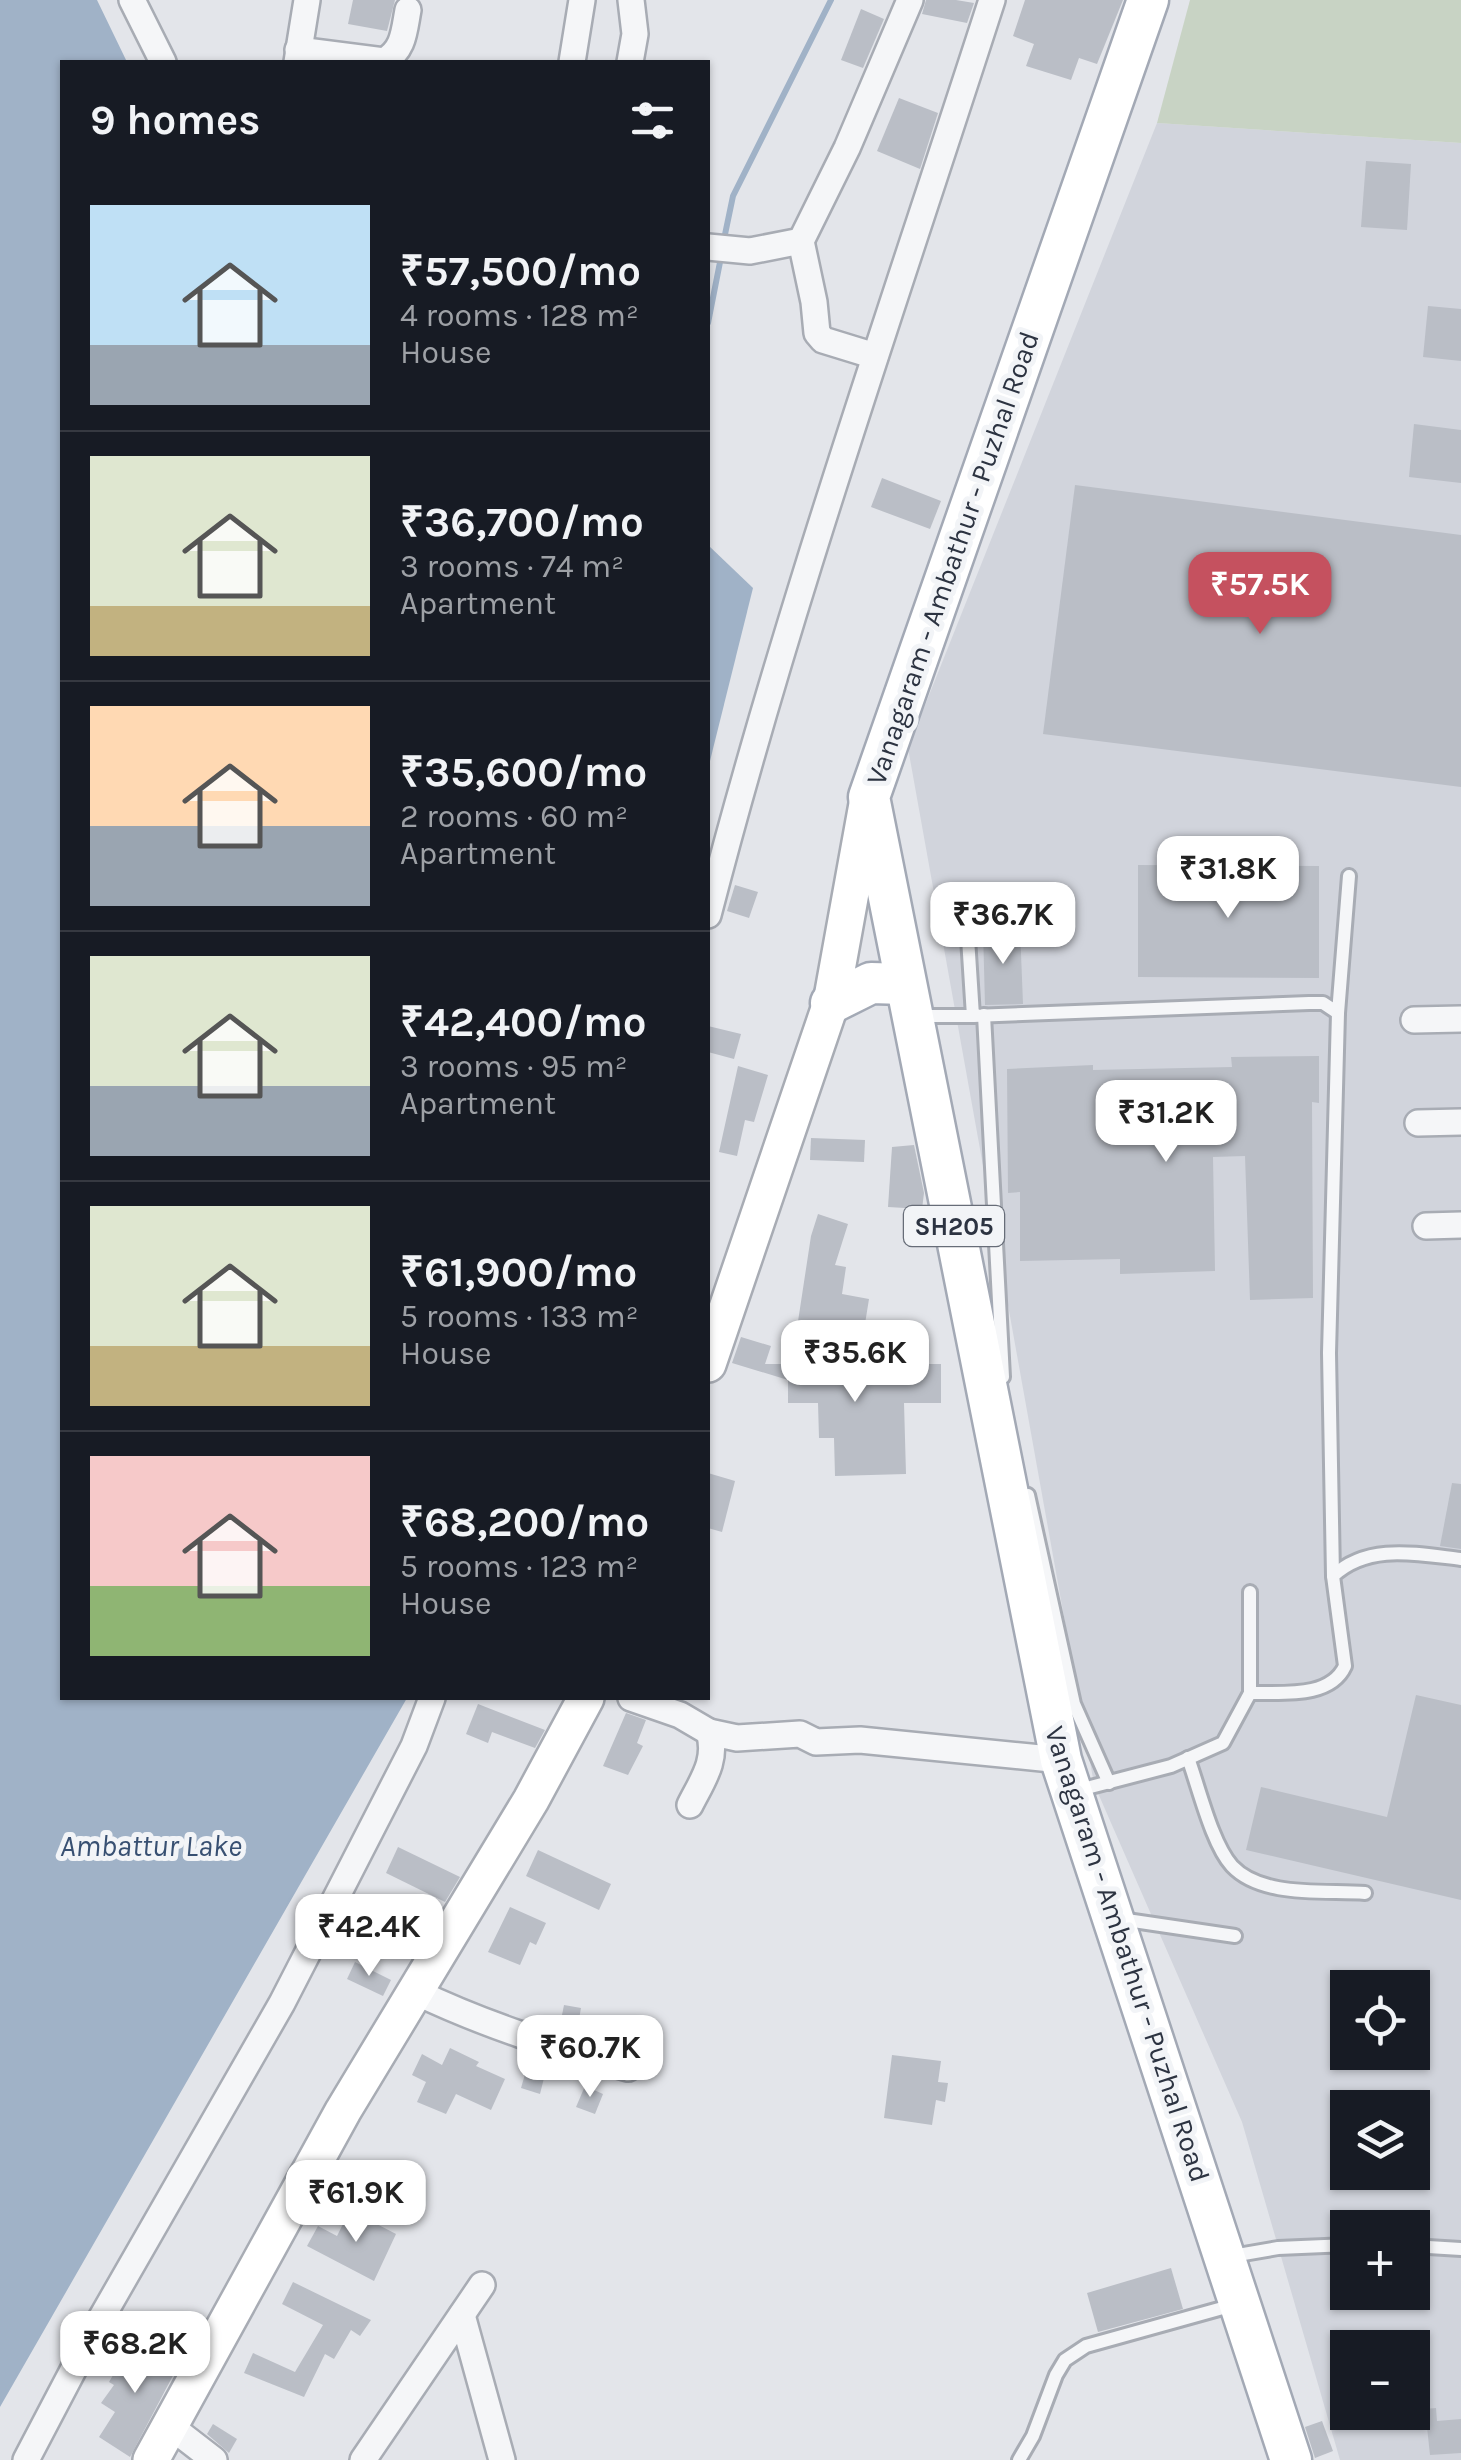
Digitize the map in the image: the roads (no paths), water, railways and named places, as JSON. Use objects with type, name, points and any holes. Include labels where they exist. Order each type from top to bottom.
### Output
[{"type":"main road","name":"Vanagaram - Ambathur - Puzhal Road","points":[[1148,0],[869,796],[908,1000],[1113,1918],[1291,2460]]},
{"type":"main road","points":[[710,1358],[831,1003],[869,796]]},
{"type":"main road","points":[[831,1003],[871,983],[908,1000]]},
{"type":"main road","points":[[152,2460],[343,2111],[531,1800],[585,1700]]},
{"type":"street","points":[[132,0],[162,60]]},
{"type":"street","points":[[308,0],[298,56],[367,60]]},
{"type":"street","points":[[572,60],[582,0]]},
{"type":"street","points":[[630,60],[635,34],[631,0]]},
{"type":"street","points":[[874,356],[823,340],[817,333],[801,241],[847,148],[910,0]]},
{"type":"street","points":[[710,907],[751,747],[992,0]]},
{"type":"street","points":[[386,60],[401,46],[408,10]]},
{"type":"street","points":[[710,246],[750,251],[801,241]]},
{"type":"street","points":[[1414,1020],[1461,1018]]},
{"type":"street","points":[[1418,1123],[1461,1122]]},
{"type":"street","points":[[1426,1226],[1461,1226]]},
{"type":"street","points":[[26,2460],[91,2336],[282,2004],[414,1746],[431,1700]]},
{"type":"street","points":[[638,1700],[680,1715],[709,1732],[736,1738],[800,1734],[816,1742],[860,1740],[1080,1778]]},
{"type":"street","points":[[690,1805],[712,1762],[709,1732]]},
{"type":"street","points":[[416,1992],[528,2039],[628,2068]]},
{"type":"street","points":[[363,2460],[482,2286]]},
{"type":"street","points":[[462,2314],[502,2460]]},
{"type":"street","points":[[170,2426],[214,2460]]},
{"type":"lane","points":[[1250,1692],[1320,1689],[1340,1679],[1345,1666],[1333,1576],[1330,1354],[1338,1013],[1349,876]]},
{"type":"lane","points":[[966,908],[979,1016],[1007,1396]]},
{"type":"lane","points":[[908,1000],[979,1016],[1309,1003],[1323,1003],[1338,1013]]},
{"type":"lane","points":[[1026,1483],[1074,1704],[1080,1778],[1171,1766],[1224,1743],[1250,1692],[1250,1592]]},
{"type":"lane","points":[[1333,1576],[1348,1562],[1373,1554],[1461,1559]]},
{"type":"lane","points":[[1188,1758],[1218,1841],[1230,1863],[1246,1877],[1270,1886],[1366,1893]]},
{"type":"lane","points":[[1113,1918],[1234,1936]]},
{"type":"lane","points":[[1224,2257],[1278,2248],[1330,2246]]},
{"type":"lane","points":[[1430,2247],[1461,2249]]},
{"type":"lane","points":[[1019,2460],[1034,2436],[1064,2360],[1086,2346],[1239,2303]]},
{"type":"water","name":"Ambattur Lake","points":[[0,0],[97,0],[126,60],[60,60],[60,1700],[406,1700],[0,2407]]},
{"type":"water","points":[[710,547],[753,588],[710,761]]},
{"type":"waterway","points":[[723,244],[733,196],[831,0]]},
{"type":"waterway","points":[[710,313],[721,257]]}]
